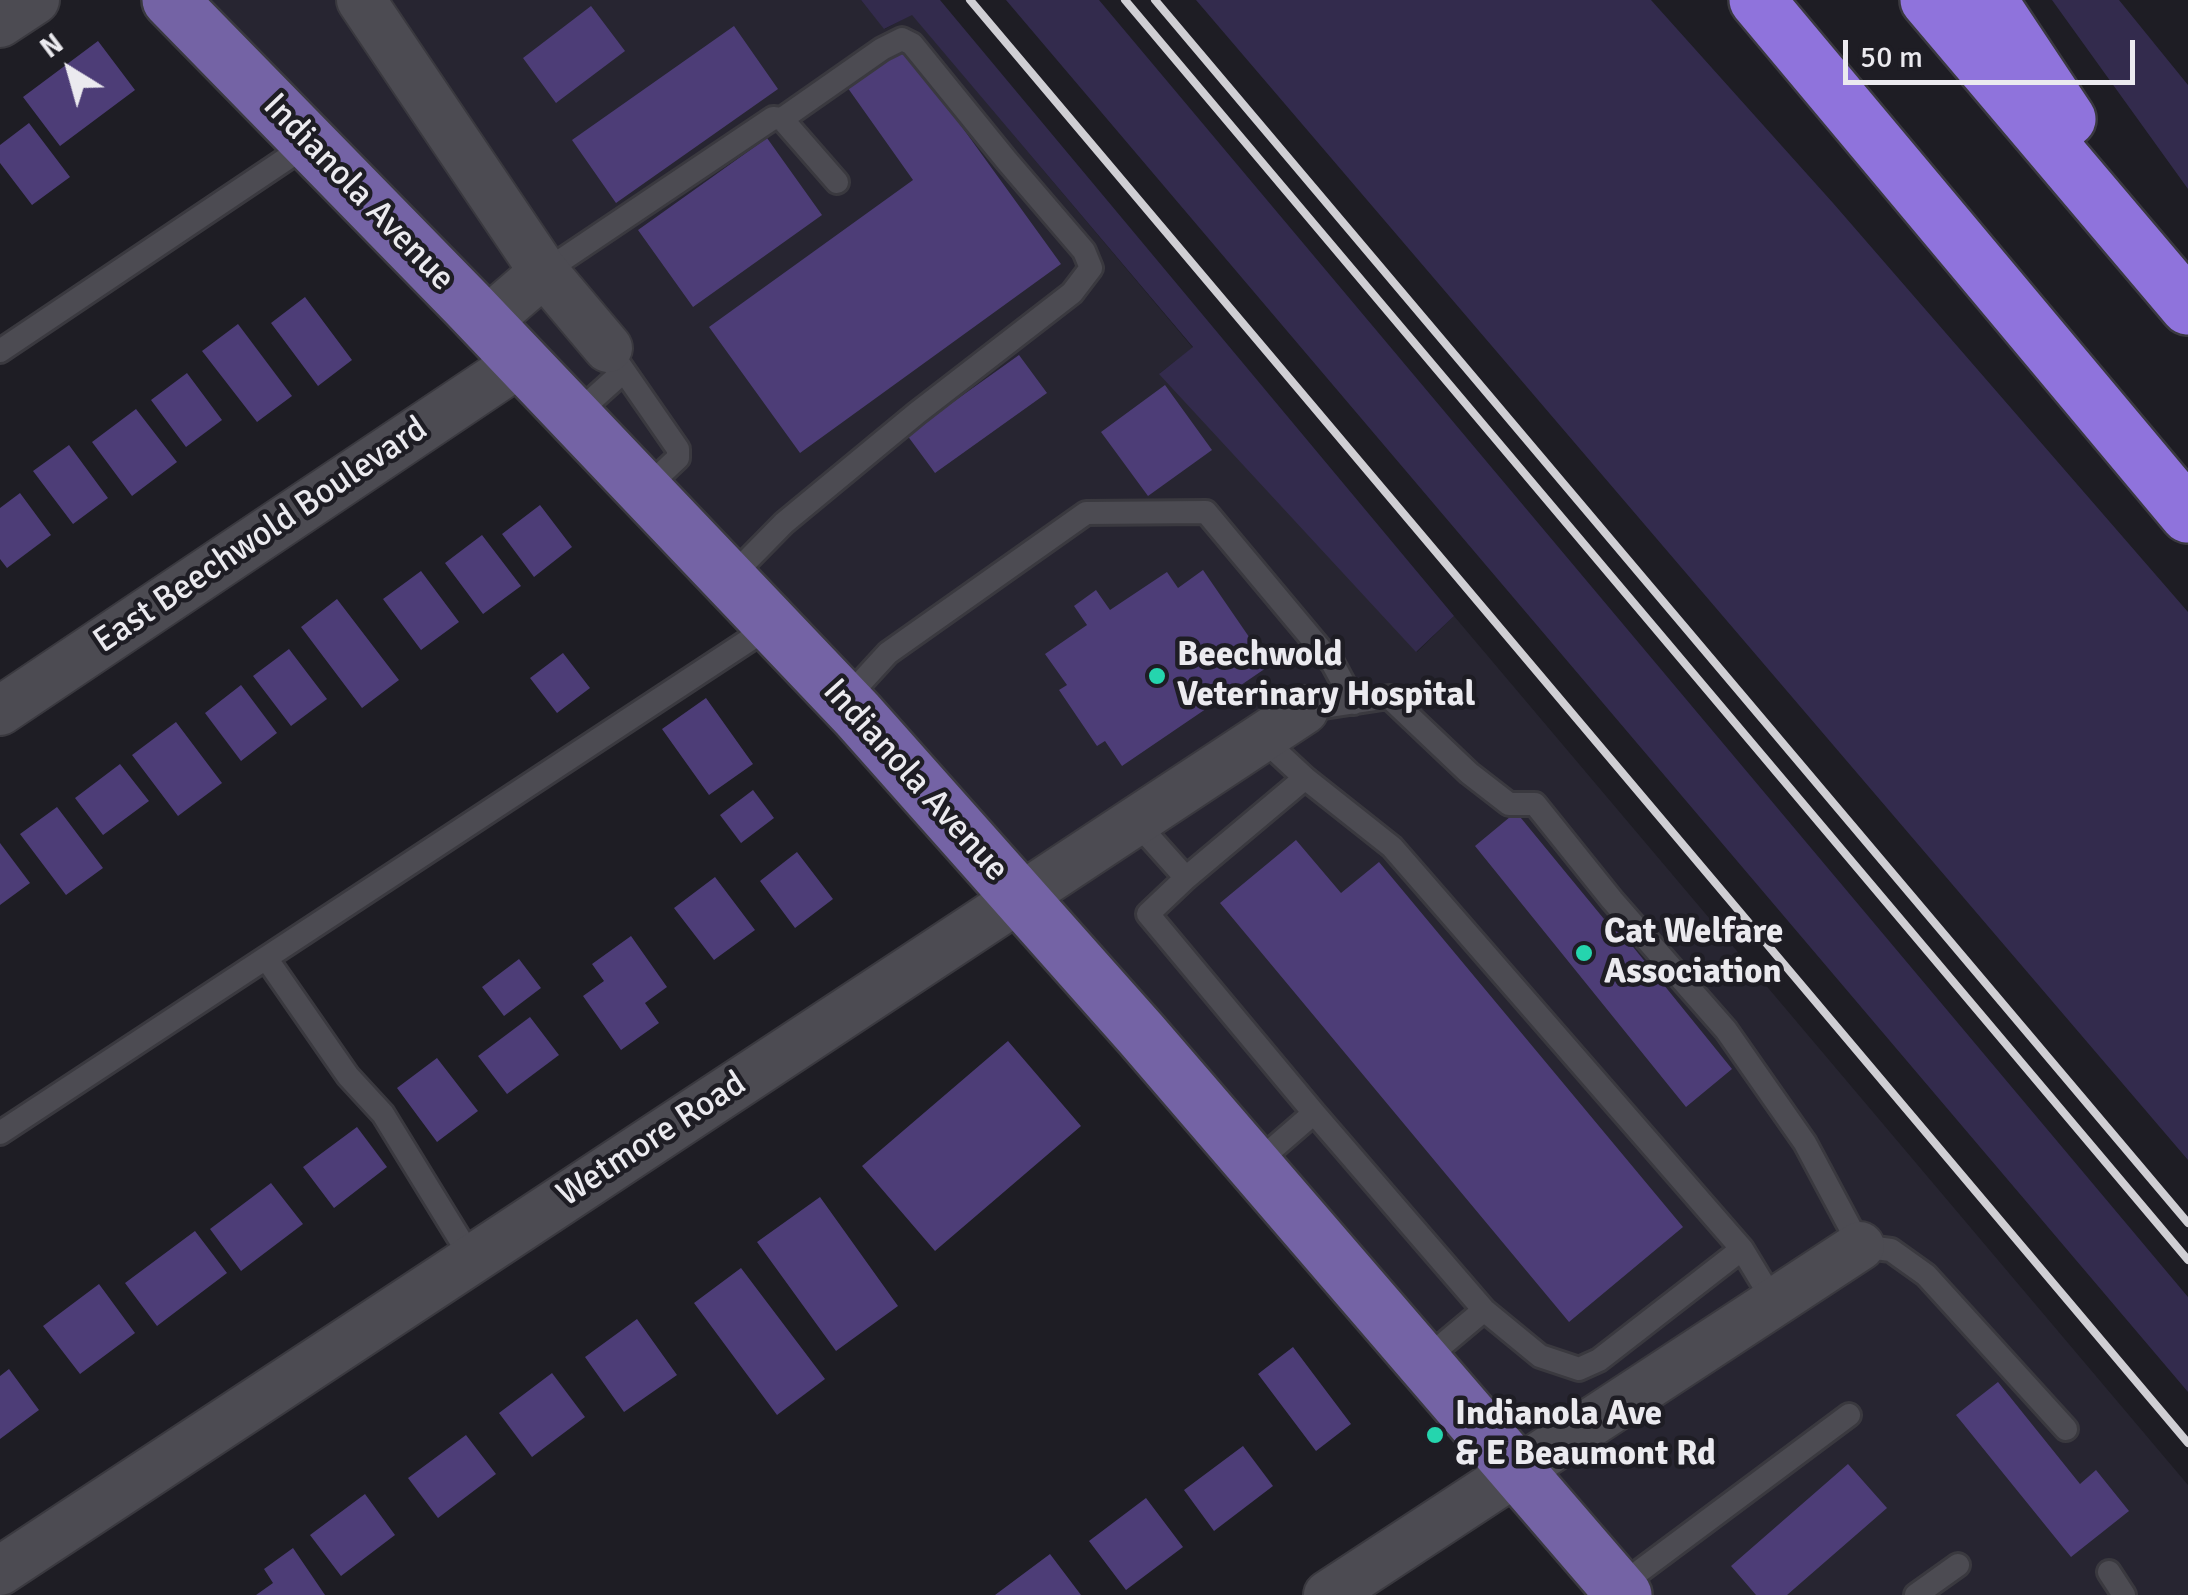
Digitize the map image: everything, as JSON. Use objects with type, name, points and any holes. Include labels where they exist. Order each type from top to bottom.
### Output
[{"type":"highway","points":[[1737,0],[1826,82]]},
{"type":"highway","points":[[1757,0],[2188,515]]},
{"type":"highway","points":[[1928,0],[2188,304]]},
{"type":"highway","points":[[1990,0],[2188,304]]},
{"type":"main road","name":"Indianola Avenue","points":[[170,0],[503,342],[844,701],[1141,1034],[1620,1591]]},
{"type":"street","points":[[0,24],[35,0]]},
{"type":"street","points":[[361,0],[544,272],[616,359]]},
{"type":"street","name":"East Beechwold Boulevard","points":[[0,711],[503,342],[544,272]]},
{"type":"street","name":"Wetmore Road","points":[[0,1571],[1304,710]]},
{"type":"street","points":[[1328,1595],[1860,1246]]},
{"type":"lane","points":[[544,272],[773,118],[782,118],[882,48],[902,39],[912,44],[1084,251],[1091,268],[1072,293],[916,413],[784,522],[728,579]]},
{"type":"lane","points":[[782,118],[837,182]]},
{"type":"lane","points":[[0,352],[310,143]]},
{"type":"lane","points":[[574,416],[616,359],[678,449],[678,458],[644,490]]},
{"type":"lane","points":[[844,701],[888,653],[1086,513],[1206,512],[1332,664],[1354,703]]},
{"type":"lane","points":[[0,1132],[772,625]]},
{"type":"lane","points":[[1304,710],[1389,698],[1469,773],[1510,804],[1535,804],[1612,900],[1726,1030],[1804,1143],[1860,1246],[1891,1250],[1926,1276],[2066,1429]]},
{"type":"lane","points":[[1262,738],[1305,778],[1392,847],[1742,1249],[1774,1302]]},
{"type":"lane","points":[[1305,778],[1148,914],[1484,1310],[1540,1356],[1579,1369],[1599,1360],[1742,1249]]},
{"type":"lane","points":[[1135,822],[1186,878]]},
{"type":"lane","points":[[266,958],[348,1076],[383,1114],[472,1259]]},
{"type":"lane","points":[[1254,1165],[1314,1113]]},
{"type":"lane","points":[[1422,1362],[1484,1310]]},
{"type":"lane","points":[[1620,1591],[1849,1414]]},
{"type":"lane","points":[[1916,1595],[1958,1565]]},
{"type":"lane","points":[[2109,1572],[2124,1595]]},
{"type":"shaded area","points":[[162,0],[861,0],[885,29],[912,14],[1193,348],[1160,373],[1417,652],[1454,616],[2188,1485],[2188,1595],[1624,1595],[1020,905]]},
{"type":"shaded area","points":[[861,0],[940,0],[1454,616],[1416,652],[1159,374],[1193,347],[912,15],[884,29]]},
{"type":"shaded area","points":[[1006,0],[1099,0],[2188,1297],[2188,1392]]},
{"type":"shaded area","points":[[1196,0],[1651,0],[2188,612],[2188,1160]]},
{"type":"shaded area","points":[[2052,0],[2119,0],[2188,85],[2188,189]]},
{"type":"building","points":[[591,6],[625,51],[556,103],[523,58]]},
{"type":"building","points":[[734,26],[778,89],[616,203],[572,140]]},
{"type":"building","points":[[98,41],[135,90],[60,146],[23,97]]},
{"type":"building","points":[[902,44],[1061,264],[800,453],[709,327],[913,180],[845,84]]},
{"type":"building","points":[[29,123],[70,177],[32,205],[0,163],[0,145]]},
{"type":"building","points":[[767,138],[822,215],[693,307],[638,230]]},
{"type":"building","points":[[305,297],[352,360],[318,386],[271,323]]},
{"type":"building","points":[[238,324],[292,396],[257,422],[202,351]]},
{"type":"building","points":[[1019,355],[1047,393],[935,473],[907,435]]},
{"type":"building","points":[[187,373],[222,420],[186,447],[151,400]]},
{"type":"building","points":[[1165,385],[1212,450],[1148,496],[1101,432]]},
{"type":"building","points":[[136,409],[177,462],[132,496],[92,442]]},
{"type":"building","points":[[69,445],[108,498],[73,524],[33,471]]},
{"type":"building","points":[[20,493],[51,535],[7,568],[0,559],[0,508]]},
{"type":"building","points":[[540,505],[572,547],[534,577],[502,534]]},
{"type":"building","points":[[482,535],[521,586],[483,614],[445,563]]},
{"type":"building","name":"Beechwold Veterinary Hospital","points":[[1203,570],[1269,666],[1122,766],[1105,741],[1097,746],[1059,690],[1067,685],[1045,654],[1087,625],[1074,606],[1096,590],[1110,610],[1167,572],[1178,588]]},
{"type":"building","points":[[421,571],[459,622],[421,650],[383,599]]},
{"type":"building","points":[[337,599],[399,680],[362,708],[301,627]]},
{"type":"building","points":[[289,649],[327,699],[291,726],[253,676]]},
{"type":"building","points":[[563,653],[590,688],[557,713],[530,678]]},
{"type":"building","points":[[241,685],[277,733],[241,761],[205,713]]},
{"type":"building","points":[[706,698],[753,764],[709,795],[662,729]]},
{"type":"building","points":[[176,722],[222,783],[178,816],[132,755]]},
{"type":"building","points":[[120,764],[149,801],[103,835],[75,798]]},
{"type":"building","points":[[753,790],[774,818],[741,843],[720,815]]},
{"type":"building","points":[[57,807],[103,868],[66,895],[20,834]]},
{"type":"building","points":[[1516,812],[1604,919],[1608,916],[1732,1069],[1686,1107],[1475,846]]},
{"type":"building","points":[[1296,840],[1341,893],[1379,862],[1683,1227],[1569,1322],[1220,903]]},
{"type":"building","points":[[0,843],[30,883],[0,905]]},
{"type":"building","points":[[797,852],[833,899],[795,928],[760,881]]},
{"type":"building","points":[[715,877],[755,930],[714,960],[674,908]]},
{"type":"building","points":[[631,936],[667,987],[645,1003],[659,1023],[621,1050],[583,996],[604,981],[592,964]]},
{"type":"building","points":[[519,959],[541,988],[504,1016],[482,987]]},
{"type":"building","points":[[530,1017],[559,1055],[507,1094],[478,1056]]},
{"type":"building","points":[[1008,1041],[1081,1126],[935,1251],[862,1166]]},
{"type":"building","points":[[437,1058],[478,1111],[437,1142],[397,1088]]},
{"type":"building","points":[[357,1127],[387,1167],[334,1208],[303,1167]]},
{"type":"building","points":[[271,1183],[303,1224],[241,1271],[210,1229]]},
{"type":"building","points":[[820,1197],[898,1306],[836,1351],[757,1242]]},
{"type":"building","points":[[195,1231],[227,1273],[157,1326],[125,1283]]},
{"type":"building","points":[[741,1268],[825,1379],[777,1415],[694,1303]]},
{"type":"building","points":[[99,1284],[135,1333],[80,1374],[43,1326]]},
{"type":"building","points":[[637,1319],[677,1375],[624,1412],[585,1357]]},
{"type":"building","points":[[1293,1347],[1351,1424],[1316,1451],[1258,1374]]},
{"type":"building","points":[[9,1369],[39,1410],[0,1439],[0,1376]]},
{"type":"building","points":[[552,1373],[585,1417],[532,1457],[499,1413]]},
{"type":"building","points":[[1998,1382],[2080,1484],[2096,1470],[2129,1511],[2071,1557],[1956,1415]]},
{"type":"building","points":[[466,1435],[496,1474],[438,1518],[408,1478]]},
{"type":"building","points":[[1243,1446],[1273,1486],[1214,1531],[1184,1490]]},
{"type":"building","points":[[1848,1464],[1887,1508],[1787,1595],[1756,1595],[1731,1566]]},
{"type":"building","points":[[365,1494],[395,1535],[341,1576],[310,1535]]},
{"type":"building","points":[[1146,1498],[1183,1547],[1126,1590],[1089,1541]]},
{"type":"building","points":[[293,1548],[325,1595],[256,1595],[273,1583],[264,1569]]},
{"type":"building","points":[[1050,1554],[1081,1595],[995,1595]]},
{"type":"railway","points":[[970,0],[2188,1443]]},
{"type":"railway","points":[[1125,0],[2188,1260]]},
{"type":"railway","points":[[1155,0],[2188,1223]]},
{"type":"place","name":"Beechwold Veterinary Hospital","points":[[1157,676]]},
{"type":"place","name":"Cat Welfare Association","points":[[1584,953]]},
{"type":"place","name":"Indianola Ave & E Beaumont Rd","points":[[1435,1435]]}]
